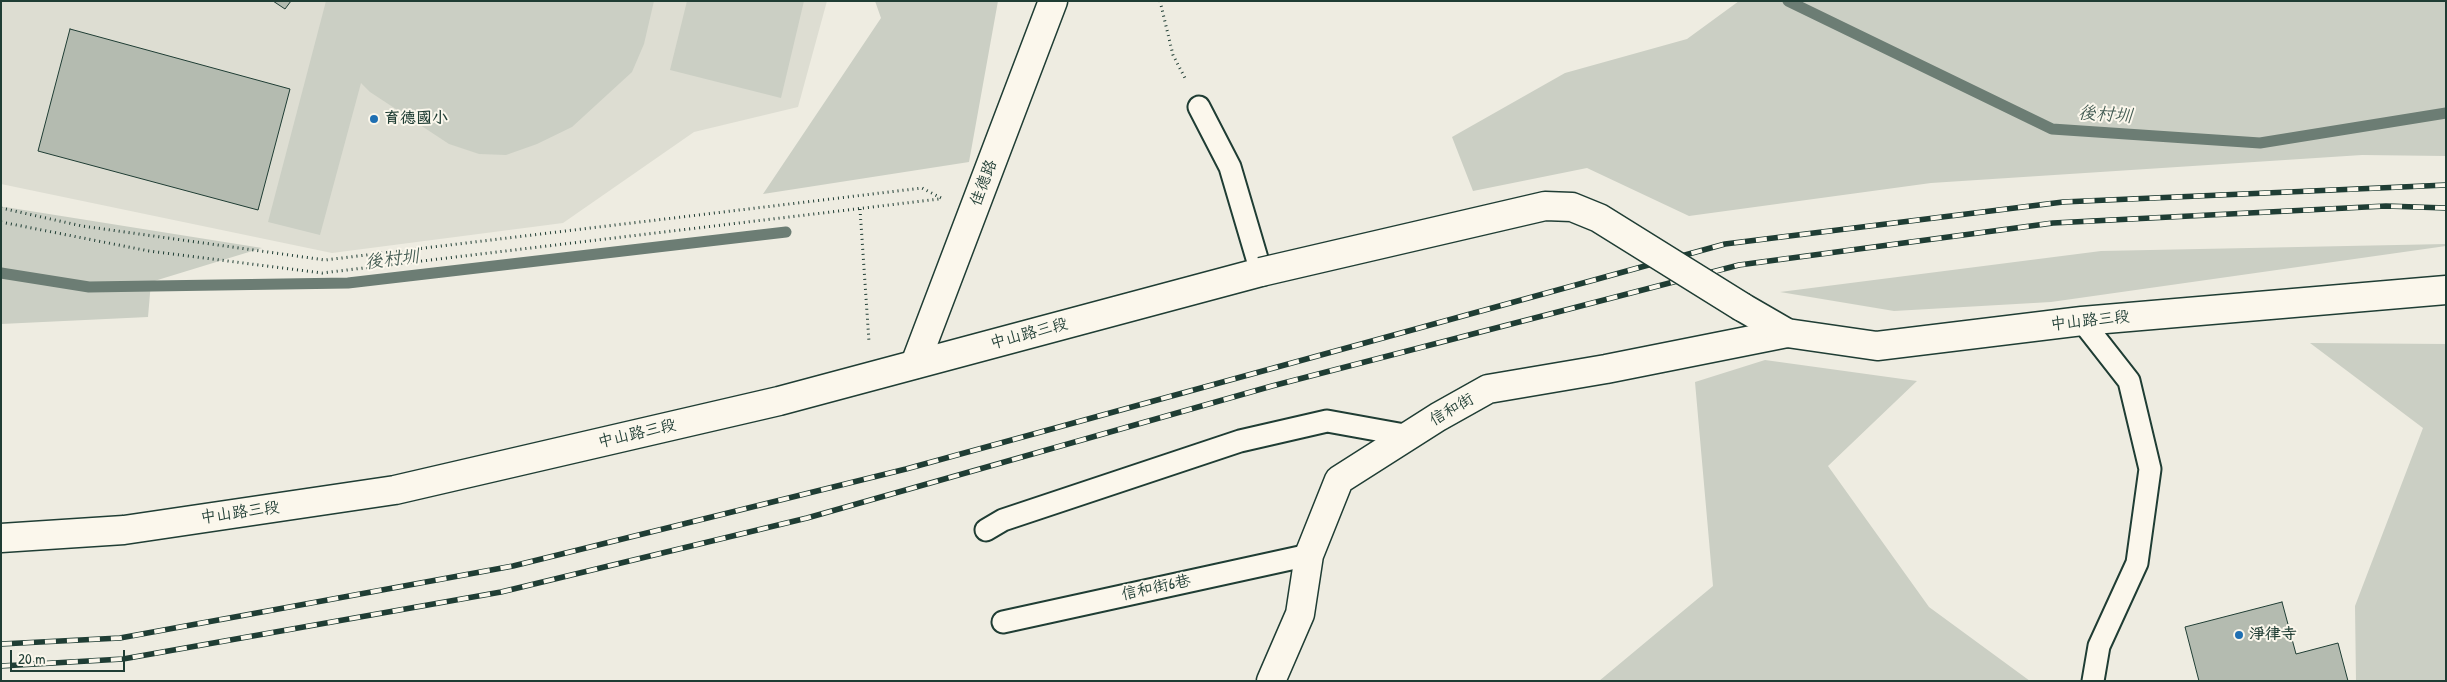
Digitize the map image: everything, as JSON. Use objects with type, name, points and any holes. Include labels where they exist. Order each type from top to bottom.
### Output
[{"type":"main road","name":"佳德路","points":[[915,364],[1053,1]]},
{"type":"main road","name":"中山路三段","points":[[1,538],[124,530],[395,490],[770,403],[1261,272],[1545,206],[1572,207],[1599,218],[1787,333],[1877,346],[2082,321],[2446,290]]},
{"type":"main road","name":"信和街","points":[[1271,681],[1300,614],[1308,555],[1339,480],[1438,417],[1488,390],[1787,333]]},
{"type":"lane","points":[[1199,108],[1230,167],[1261,272]]},
{"type":"lane","points":[[2082,321],[2129,382],[2150,469],[2137,563],[2099,646],[2093,681]]},
{"type":"lane","points":[[986,530],[1003,520],[1240,441],[1327,421],[1410,436]]},
{"type":"lane","name":"信和街6巷","points":[[1003,622],[1308,555]]},
{"type":"path","points":[[1160,1],[1173,55],[1199,108]]},
{"type":"path","points":[[1,208],[82,226],[325,260],[922,188],[939,199]]},
{"type":"path","points":[[1,222],[148,251],[322,273],[939,199],[948,200]]},
{"type":"path","points":[[860,209],[872,377]]},
{"type":"shaded area","name":"育德國小","points":[[1,1],[827,1],[798,107],[694,132],[563,223],[332,253],[1,184]]},
{"type":"shaded area","points":[[326,1],[654,1],[644,44],[632,72],[572,127],[537,144],[506,155],[479,154],[449,144],[370,92],[361,83],[320,235],[268,222]]},
{"type":"shaded area","points":[[687,1],[804,1],[781,98],[670,70]]},
{"type":"shaded area","points":[[875,1],[998,1],[969,162],[763,194],[881,18]]},
{"type":"shaded area","points":[[1739,1],[2446,1],[2446,156],[2362,155],[1931,183],[1689,216],[1587,168],[1473,191],[1452,137],[1565,73],[1687,39]]},
{"type":"shaded area","points":[[1,207],[262,248],[151,282],[148,317],[1,324]]},
{"type":"shaded area","points":[[2446,244],[2446,246],[2051,302],[1894,311],[1780,292],[2101,251]]},
{"type":"shaded area","points":[[2310,343],[2446,344],[2446,681],[2356,681],[2355,606],[2423,428]]},
{"type":"shaded area","points":[[1765,360],[1917,381],[1828,466],[1929,607],[2030,681],[1599,681],[1713,586],[1695,382]]},
{"type":"building","points":[[273,1],[291,1],[285,9]]},
{"type":"building","points":[[70,29],[290,89],[258,210],[38,151]]},
{"type":"building","name":"淨律寺","points":[[2282,602],[2296,654],[2338,643],[2348,681],[2199,681],[2185,627]]},
{"type":"waterway","name":"後村圳","points":[[1788,1],[2052,129],[2260,143],[2446,113]]},
{"type":"waterway","name":"後村圳","points":[[1,273],[89,287],[348,283],[786,232]]},
{"type":"railway","points":[[1,644],[120,638],[513,566],[906,469],[1725,244],[2063,202],[2446,185]]},
{"type":"railway","points":[[1,666],[123,659],[501,592],[807,518],[1272,386],[1739,265],[2053,223],[2386,206],[2446,208]]},
{"type":"place","name":"育德國小","points":[[374,119]]},
{"type":"place","name":"淨律寺","points":[[2239,635]]}]
